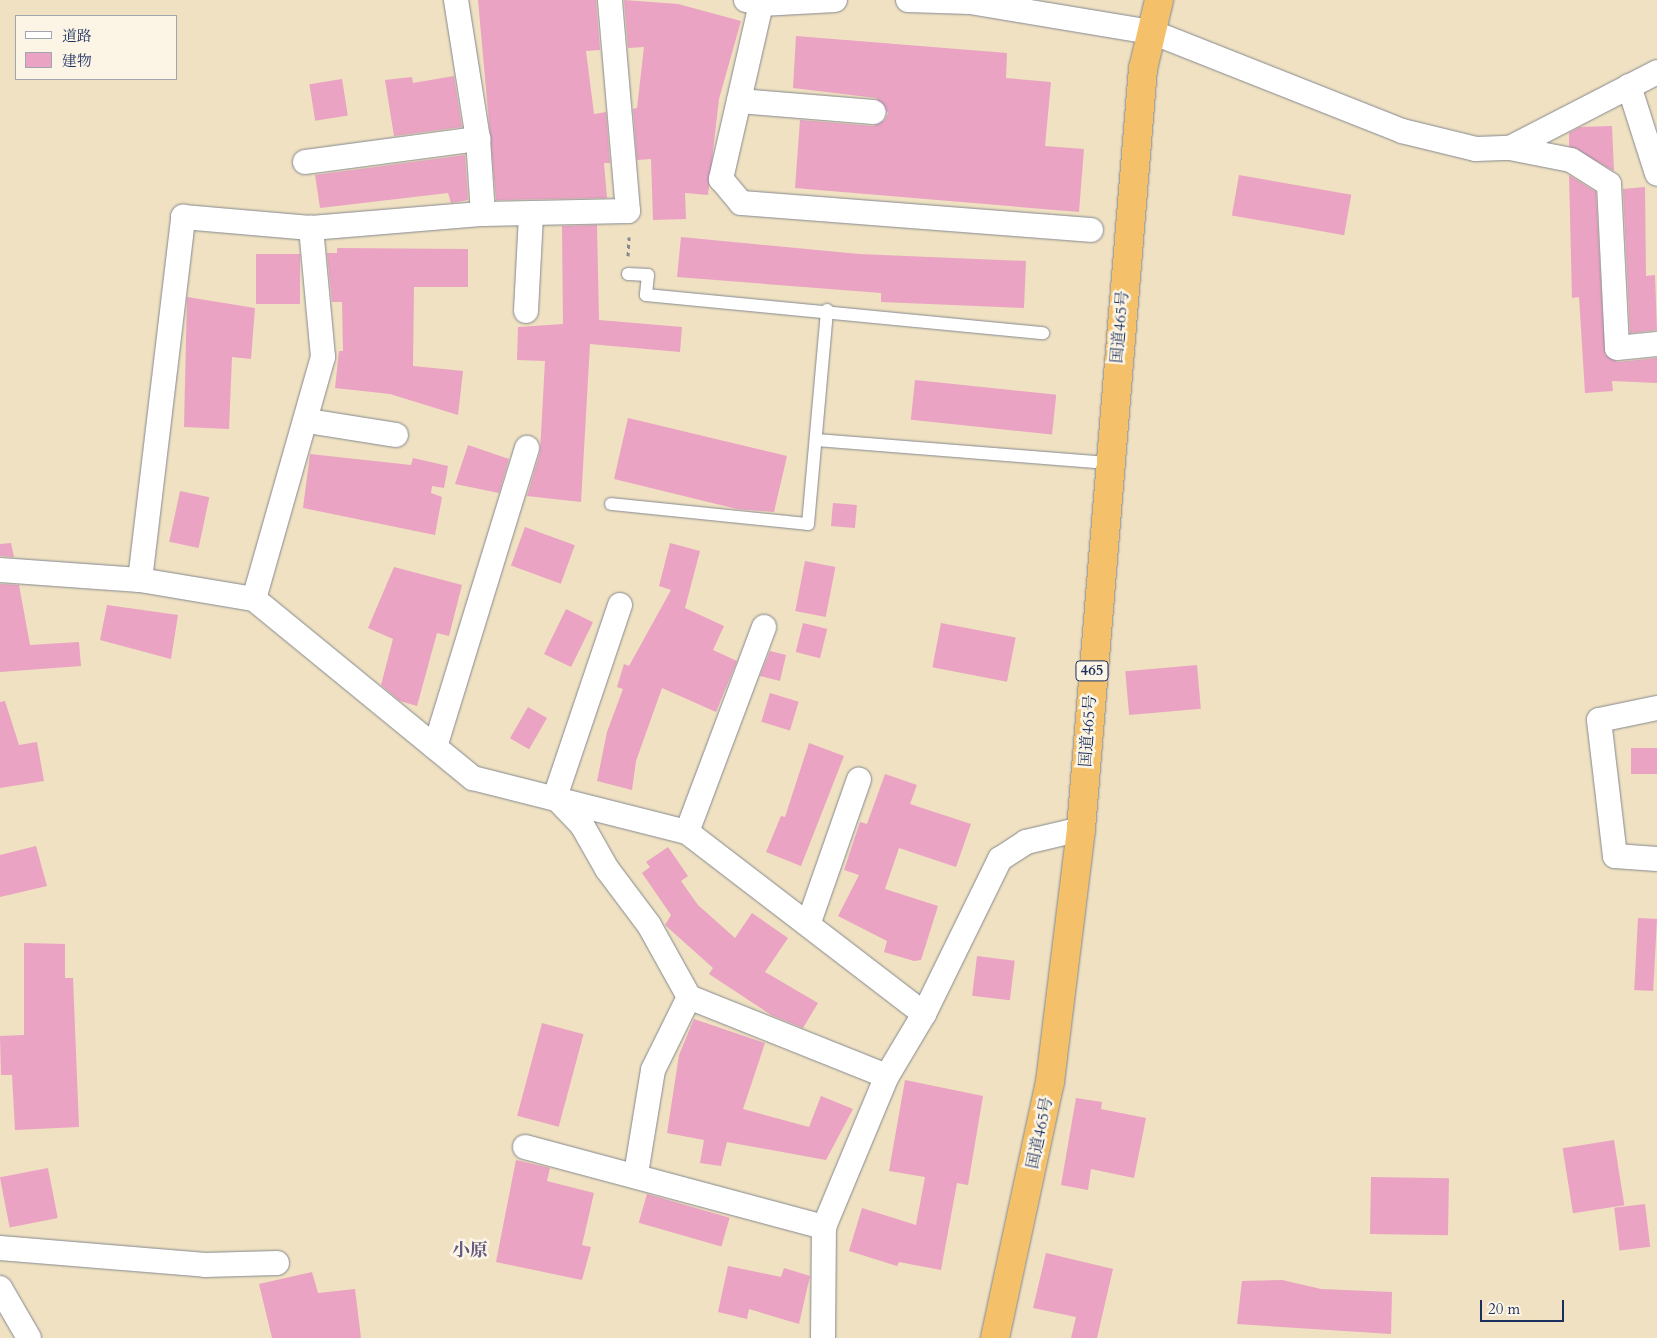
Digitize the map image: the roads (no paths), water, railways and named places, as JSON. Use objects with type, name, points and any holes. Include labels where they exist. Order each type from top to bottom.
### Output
[{"type":"highway","name":"国道465号","points":[[995,1338],[1050,1082],[1081,829],[1108,463],[1143,69],[1159,0]]},
{"type":"street","points":[[456,0],[478,139],[483,214]]},
{"type":"street","points":[[140,580],[183,217],[311,228],[483,214],[628,211],[610,0]]},
{"type":"street","points":[[835,0],[753,2],[739,101],[722,179],[741,203],[1091,230]]},
{"type":"street","points":[[908,0],[970,2],[1152,32],[1402,131],[1476,149],[1510,148],[1572,160],[1609,184],[1617,348],[1657,344]]},
{"type":"street","points":[[1510,148],[1657,72]]},
{"type":"street","points":[[1630,86],[1657,174]]},
{"type":"street","points":[[739,101],[874,112]]},
{"type":"street","points":[[305,162],[478,139]]},
{"type":"street","points":[[526,311],[531,214]]},
{"type":"street","points":[[254,599],[308,421],[323,357],[311,228]]},
{"type":"street","points":[[308,421],[396,435]]},
{"type":"street","points":[[435,747],[527,448]]},
{"type":"street","points":[[0,570],[140,580],[254,599],[473,778],[512,791],[555,797],[688,832],[809,922],[924,1014]]},
{"type":"street","points":[[555,797],[620,605]]},
{"type":"street","points":[[688,832],[764,627]]},
{"type":"street","points":[[1657,708],[1599,720],[1615,856],[1657,859]]},
{"type":"street","points":[[809,922],[859,779]]},
{"type":"street","points":[[555,797],[582,824],[607,869],[649,925],[689,998],[886,1076]]},
{"type":"street","points":[[824,1338],[824,1227],[886,1076],[924,1014],[1000,859],[1026,842],[1081,829]]},
{"type":"street","points":[[636,1174],[653,1070],[689,998]]},
{"type":"street","points":[[525,1147],[636,1174],[824,1227]]},
{"type":"street","points":[[0,1248],[205,1265],[277,1263]]},
{"type":"street","points":[[0,1288],[29,1338]]},
{"type":"lane","points":[[628,274],[648,275],[646,295],[827,310],[1043,333]]},
{"type":"lane","points":[[611,504],[808,524],[827,310]]},
{"type":"lane","points":[[816,440],[1108,463]]},
{"type":"district","name":"小原","points":[[470,1251]]}]
